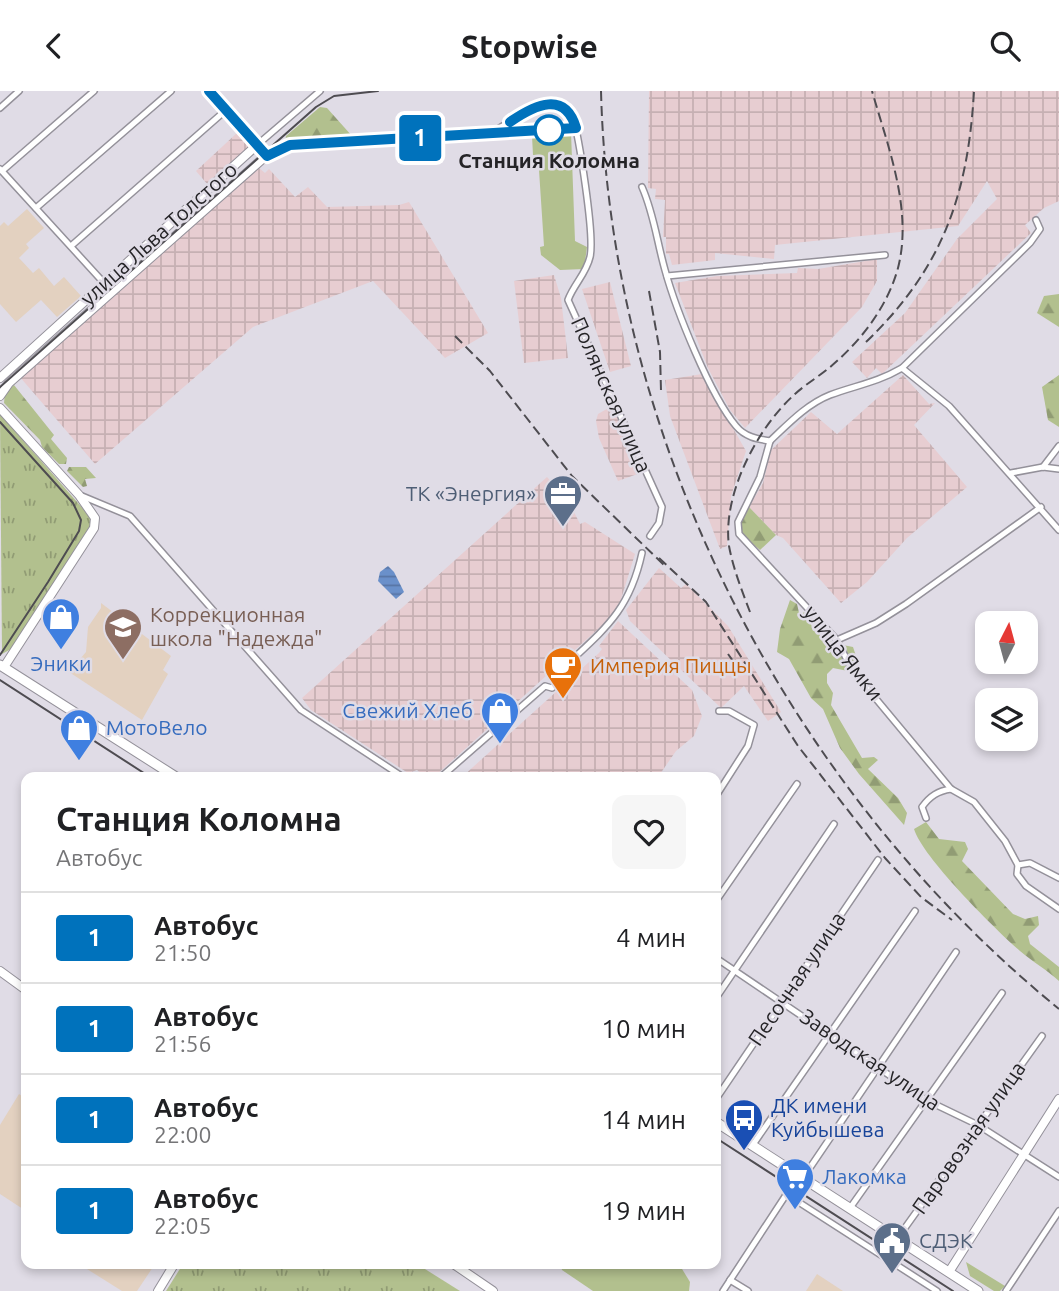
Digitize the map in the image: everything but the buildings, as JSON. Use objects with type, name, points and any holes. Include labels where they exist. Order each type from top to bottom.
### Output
[{"type":"main road","points":[[2,666],[168,772]]},
{"type":"main road","points":[[721,1125],[978,1291]]},
{"type":"street","points":[[0,108],[19,91]]},
{"type":"street","points":[[94,91],[1,170],[104,283]]},
{"type":"street","points":[[36,208],[171,91]]},
{"type":"street","points":[[209,91],[267,156],[290,145],[492,133],[576,128],[572,113],[567,107],[558,104],[526,111],[492,133]]},
{"type":"street","name":"улица Льва Толстого","points":[[0,378],[315,92]]},
{"type":"street","points":[[71,246],[226,110]]},
{"type":"street","name":"Полянская улица","points":[[576,128],[591,247],[584,274],[574,283],[568,300],[662,507],[659,523],[650,536]]},
{"type":"street","name":"улица Льва Толстого","points":[[0,395],[9,383],[267,156]]},
{"type":"street","points":[[642,187],[650,206],[677,310],[736,426],[746,435],[770,441],[799,413],[828,395],[878,382],[902,368],[1030,243],[1040,229],[1036,220]]},
{"type":"street","points":[[667,276],[885,255]]},
{"type":"street","points":[[902,368],[949,406],[1059,530]]},
{"type":"street","points":[[0,408],[93,512],[94,528],[2,666]]},
{"type":"street","name":"улица Ямки","points":[[770,441],[760,477],[738,522],[739,534],[837,640],[852,670],[951,789],[974,801],[1005,841],[1018,865],[1017,874],[1026,886],[1059,909]]},
{"type":"street","points":[[1043,467],[1059,446]]},
{"type":"street","points":[[1011,473],[1043,467],[1059,469]]},
{"type":"street","points":[[79,495],[130,516],[300,710],[395,772]]},
{"type":"street","points":[[837,640],[876,623],[906,604],[1041,507]]},
{"type":"street","points":[[447,772],[545,686],[552,688],[559,681],[560,671],[618,615],[631,592],[642,553]]},
{"type":"street","points":[[719,711],[729,711],[754,725],[748,746],[721,788]]},
{"type":"street","points":[[721,894],[797,784]]},
{"type":"street","points":[[926,818],[922,807],[927,800],[951,789]]},
{"type":"street","points":[[721,989],[834,824]]},
{"type":"street","name":"Песочная улица","points":[[721,1092],[878,860]]},
{"type":"street","points":[[1018,865],[1030,863],[1059,878]]},
{"type":"street","points":[[752,1146],[915,911]]},
{"type":"street","points":[[723,1291],[786,1194],[957,952]]},
{"type":"street","name":"Заводская улица","points":[[721,961],[926,1100],[978,1125],[1025,1153],[1059,1178]]},
{"type":"street","points":[[0,971],[21,987]]},
{"type":"street","points":[[850,1208],[1002,993]]},
{"type":"street","name":"Паровозная улица","points":[[897,1239],[1042,1036]]},
{"type":"street","points":[[949,1272],[1059,1099]]},
{"type":"street","points":[[786,1194],[937,1291]]},
{"type":"street","points":[[1006,1291],[1059,1211]]},
{"type":"street","points":[[158,1291],[172,1269]]},
{"type":"street","points":[[461,1269],[493,1291]]},
{"type":"street","points":[[730,1280],[747,1291]]},
{"type":"shaded area","points":[[649,91],[1059,91],[1059,201],[1044,208],[1025,225],[1031,233],[882,374],[876,368],[867,378],[852,362],[905,313],[957,239],[997,199],[987,181],[958,226],[775,245],[774,259],[715,253],[715,260],[672,265],[669,254],[666,254],[666,237],[663,237],[665,200],[655,199],[656,189],[648,188]]},
{"type":"shaded area","points":[[238,132],[251,146],[208,185],[196,171]]},
{"type":"shaded area","points":[[259,168],[265,173],[269,169],[295,197],[308,187],[327,207],[399,205],[409,202],[488,333],[445,358],[373,281],[253,327],[95,464],[19,376]]},
{"type":"shaded area","points":[[27,209],[44,228],[26,244],[29,248],[19,258],[33,273],[39,268],[54,286],[64,277],[81,296],[57,317],[41,300],[16,322],[0,304],[0,226],[4,222],[8,226]]},
{"type":"shaded area","points":[[877,259],[877,281],[862,307],[745,428],[730,410],[708,368],[675,283],[717,276],[797,273],[798,268],[818,269]]},
{"type":"shaded area","points":[[554,275],[561,298],[568,358],[524,363],[514,281]]},
{"type":"shaded area","points":[[610,282],[631,366],[610,372],[582,289]]},
{"type":"shaded area","points":[[702,374],[746,451],[731,496],[727,546],[720,549],[670,416],[665,380]]},
{"type":"shaded area","points":[[903,375],[929,404],[935,403],[914,425],[967,487],[907,538],[867,582],[841,603],[783,538],[776,535],[749,507],[763,483],[771,450],[811,412],[837,434]]},
{"type":"shaded area","points":[[612,406],[643,472],[618,481],[599,438],[596,421],[598,414]]},
{"type":"shaded area","points":[[547,477],[568,500],[580,524],[585,522],[635,554],[617,612],[440,772],[406,772],[311,710],[302,698]]},
{"type":"shaded area","points":[[659,568],[681,588],[686,584],[728,626],[781,712],[768,721],[744,686],[721,708],[630,621],[626,610]]},
{"type":"shaded area","name":"Коррекционная школа \"Надежда\"","points":[[101,603],[171,656],[163,670],[168,674],[142,720],[69,672],[86,652],[88,627],[101,608]]},
{"type":"shaded area","points":[[618,621],[692,690],[702,716],[694,736],[676,751],[661,772],[468,772],[599,653],[602,649],[599,646]]},
{"type":"shaded area","points":[[19,1094],[21,1208],[0,1194],[0,1125]]},
{"type":"shaded area","points":[[87,1269],[152,1269],[137,1291],[122,1291]]},
{"type":"shaded area","points":[[817,1274],[843,1291],[806,1291]]},
{"type":"green space","points":[[320,107],[327,108],[352,136],[344,139],[285,142],[286,136]]},
{"type":"green space","points":[[571,132],[575,241],[587,247],[584,269],[560,270],[541,255],[540,247],[544,246],[538,155],[533,155],[532,136]]},
{"type":"green space","points":[[1059,294],[1059,327],[1037,313],[1044,296]]},
{"type":"green space","points":[[1059,375],[1059,427],[1048,420],[1042,387]]},
{"type":"green space","points":[[14,385],[54,435],[51,439],[67,458],[66,464],[59,464],[4,403],[5,392]]},
{"type":"green space","points":[[0,414],[92,519],[91,527],[11,649],[2,654]]},
{"type":"green space","points":[[69,467],[86,467],[96,478],[85,479],[87,486],[83,487],[67,471]]},
{"type":"green space","points":[[749,507],[776,535],[760,550],[742,535],[740,518]]},
{"type":"green space","points":[[790,600],[797,604],[800,617],[804,612],[808,614],[813,631],[818,629],[827,634],[835,647],[853,647],[858,662],[848,671],[833,668],[827,674],[827,683],[833,693],[831,705],[862,758],[874,757],[878,760],[868,769],[898,798],[907,813],[904,825],[859,774],[840,748],[823,709],[811,698],[789,659],[777,652],[780,629]]},
{"type":"green space","points":[[926,822],[939,839],[965,842],[968,849],[962,861],[1013,914],[1025,919],[1038,916],[1039,925],[1028,936],[1030,944],[1059,967],[1059,981],[1009,941],[945,875],[920,842],[914,829]]},
{"type":"green space","points":[[966,1262],[1005,1286],[1000,1291],[994,1291],[970,1276]]},
{"type":"green space","points":[[180,1269],[425,1269],[460,1291],[166,1291]]},
{"type":"green space","points":[[682,1269],[690,1282],[689,1291],[593,1291],[562,1270]]},
{"type":"water","points":[[388,566],[404,592],[396,599],[378,581],[380,572]]},
{"type":"tram line","points":[[0,387],[316,107],[334,96],[378,91]]},
{"type":"tram line","points":[[0,422],[73,503],[81,520],[79,531],[0,655]]},
{"type":"tram line","points":[[0,680],[142,772]]},
{"type":"tram line","points":[[721,1141],[953,1291]]},
{"type":"railway","points":[[601,91],[612,222],[638,351],[678,477],[732,599],[797,714],[874,822],[962,921],[1059,1009]]},
{"type":"railway","points":[[750,612],[731,554],[728,526],[731,505],[746,463],[768,424],[781,408],[840,358],[862,335],[887,297],[898,268],[903,224],[901,201],[872,91]]},
{"type":"railway","points":[[866,342],[914,287],[946,229],[965,164],[974,91]]},
{"type":"railway","points":[[649,291],[660,352],[661,391]]},
{"type":"railway","points":[[455,336],[490,371],[572,476],[665,566]]},
{"type":"railway","points":[[659,558],[706,602],[798,746],[885,858],[921,897],[952,920]]},
{"type":"railway","points":[[728,654],[743,675]]},
{"type":"bus line","name":"1","points":[[209,91],[267,156],[290,145],[576,128],[572,113],[567,107],[558,104],[526,111],[510,122]]},
{"type":"place","name":"Станция Коломна","points":[[549,130]]},
{"type":"place","name":"ТК «Энергия»","points":[[563,528]]},
{"type":"place","name":"Эники","points":[[61,651]]},
{"type":"place","name":"Коррекционная школа \"Надежда\"","points":[[123,661]]},
{"type":"place","name":"Империя Пиццы","points":[[563,700]]},
{"type":"place","name":"Свежий Хлеб","points":[[500,745]]},
{"type":"place","name":"МотоВело","points":[[79,762]]},
{"type":"place","name":"ДК имени Куйбышева","points":[[744,1152]]},
{"type":"place","name":"Лакомка","points":[[795,1211]]},
{"type":"place","name":"СДЭК","points":[[892,1275]]}]
